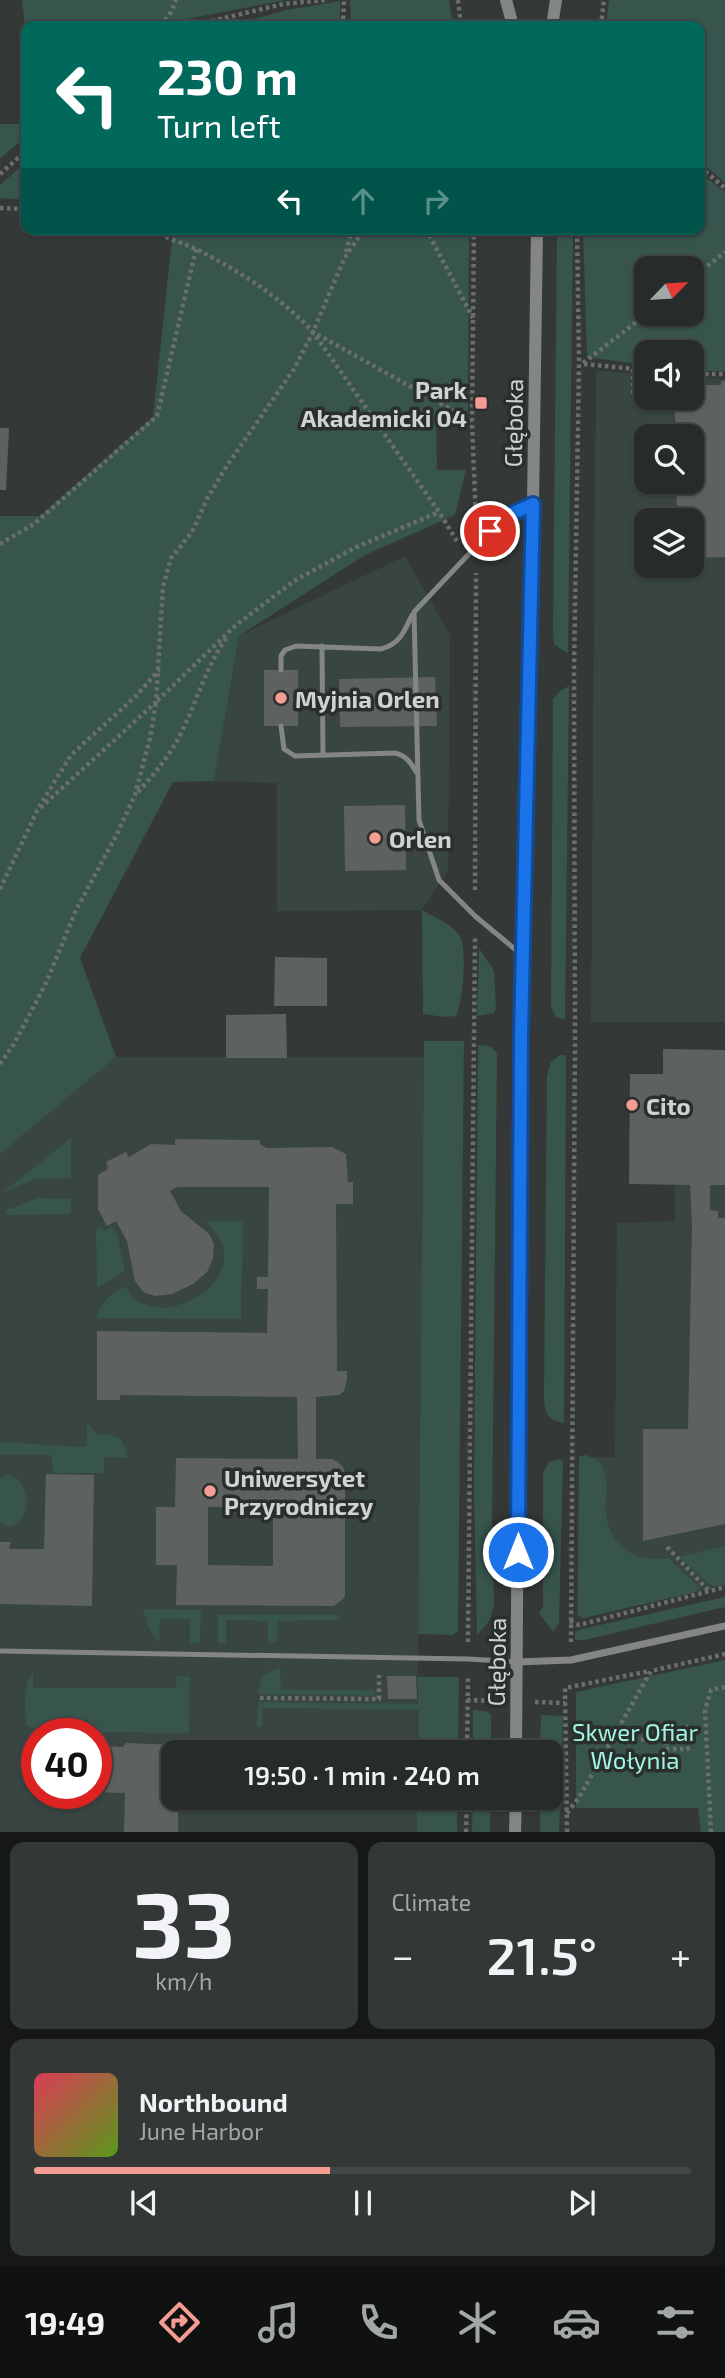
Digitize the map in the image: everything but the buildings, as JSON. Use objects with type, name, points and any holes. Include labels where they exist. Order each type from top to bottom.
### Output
[{"type":"street","points":[[506,0],[512,21]]},
{"type":"street","points":[[553,21],[556,0]]},
{"type":"street","name":"Głęboka","points":[[516,1740],[523,955],[537,235]]},
{"type":"street","points":[[517,1662],[571,1660],[725,1626]]},
{"type":"street","points":[[515,1832],[516,1810]]},
{"type":"lane","points":[[281,670],[281,656],[285,650],[296,646],[381,649],[392,646],[402,638],[414,612],[476,545],[503,518],[533,504]]},
{"type":"lane","points":[[414,612],[419,820],[439,880],[475,915],[523,955]]},
{"type":"lane","points":[[322,646],[323,755]]},
{"type":"lane","points":[[281,726],[284,749],[289,754],[395,753],[410,761],[418,774]]},
{"type":"lane","points":[[0,1651],[517,1662]]},
{"type":"path","points":[[165,21],[176,0]]},
{"type":"path","points":[[212,21],[283,4],[325,0]]},
{"type":"path","points":[[343,21],[344,0]]},
{"type":"path","points":[[458,0],[460,21]]},
{"type":"path","points":[[602,21],[604,0]]},
{"type":"path","points":[[0,174],[21,155]]},
{"type":"path","points":[[705,171],[725,188]]},
{"type":"path","points":[[0,208],[21,209]]},
{"type":"path","points":[[167,235],[229,267],[271,294],[313,332],[439,512],[457,542],[476,545]]},
{"type":"path","points":[[0,1064],[14,1044],[47,981],[76,910],[135,795],[156,702],[163,587],[172,558],[192,531],[228,464],[295,369],[344,259],[350,235]]},
{"type":"path","points":[[344,259],[359,235]]},
{"type":"path","points":[[429,235],[474,321]]},
{"type":"path","points":[[467,1740],[475,915],[476,545],[472,421],[474,235]]},
{"type":"path","points":[[578,235],[581,363],[574,671],[575,1035],[570,1621],[579,1625],[725,1587]]},
{"type":"path","points":[[0,544],[34,524],[157,416],[196,249]]},
{"type":"path","points":[[704,269],[725,252]]},
{"type":"path","points":[[581,363],[634,324]]},
{"type":"path","points":[[313,332],[472,421]]},
{"type":"path","points":[[581,363],[633,369],[634,395]]},
{"type":"path","points":[[704,374],[725,374]]},
{"type":"path","points":[[37,811],[236,625],[294,581],[354,548],[439,512]]},
{"type":"path","points":[[135,795],[165,761],[180,735],[212,658],[236,625]]},
{"type":"path","points":[[0,889],[37,811],[71,755],[136,696],[159,670]]},
{"type":"path","points":[[667,1548],[709,1591]]},
{"type":"path","points":[[567,1832],[565,1688],[725,1654]]},
{"type":"path","points":[[260,1698],[379,1699],[379,1671]]},
{"type":"path","points":[[567,1813],[578,1799],[651,1671]]},
{"type":"path","points":[[711,1832],[705,1710],[711,1690],[725,1687]]},
{"type":"path","points":[[687,1727],[688,1749],[666,1749],[666,1739],[666,1728],[687,1727]]},
{"type":"path","points":[[612,1741],[666,1739]]},
{"type":"path","points":[[466,1832],[467,1810]]},
{"type":"shaded area","points":[[596,371],[634,373],[634,410],[704,410],[704,378],[725,379],[725,1022],[591,1022]]},
{"type":"shaded area","points":[[405,556],[450,635],[448,870],[422,910],[277,911],[277,783],[214,781],[239,636]]},
{"type":"shaded area","name":"Uniwersytet Przyrodniczy","points":[[116,1057],[424,1057],[417,1740],[161,1740],[161,1810],[417,1810],[417,1832],[0,1832],[0,1154]]},
{"type":"shaded area","points":[[675,1185],[725,1185],[725,1585],[581,1617],[577,1614],[579,1457],[615,1457],[617,1223],[675,1221]]},
{"type":"green space","points":[[22,0],[286,0],[176,21],[24,21]]},
{"type":"green space","points":[[350,0],[449,0],[452,21],[351,21]]},
{"type":"green space","points":[[609,0],[725,0],[725,183],[705,165],[705,21],[607,21]]},
{"type":"green space","points":[[340,1],[340,21],[246,21],[287,10]]},
{"type":"green space","points":[[0,124],[21,124],[21,140],[0,159]]},
{"type":"green space","points":[[21,166],[21,200],[0,198],[0,185]]},
{"type":"green space","points":[[705,177],[725,192],[725,371],[704,371],[704,340],[634,340],[634,363],[587,357],[583,235],[705,235]]},
{"type":"green space","points":[[172,235],[469,235],[468,421],[436,422],[437,470],[466,470],[455,515],[365,555],[239,636],[214,781],[173,782],[80,958],[116,1057],[0,1154],[0,516],[40,516],[153,417]]},
{"type":"green space","points":[[557,235],[573,235],[568,654],[554,644]]},
{"type":"green space","points":[[569,686],[565,1020],[556,1017],[551,1006],[553,699]]},
{"type":"green space","points":[[422,910],[452,927],[462,942],[463,975],[456,1016],[423,1014]]},
{"type":"green space","points":[[479,948],[494,971],[496,1008],[494,1013],[477,1016]]},
{"type":"green space","points":[[424,1041],[464,1041],[458,1631],[452,1635],[418,1634]]},
{"type":"green space","points":[[478,1045],[491,1047],[497,1054],[492,1525],[494,1605],[489,1621],[477,1636],[474,1490]]},
{"type":"green space","points":[[560,1055],[566,1055],[564,1423],[553,1420],[547,1414],[544,1394],[547,1076],[551,1062]]},
{"type":"green space","points":[[71,1138],[71,1178],[36,1179],[2,1193]]},
{"type":"green space","points":[[38,1198],[71,1199],[71,1214],[6,1215],[6,1210]]},
{"type":"green space","points":[[205,1221],[243,1221],[241,1319],[97,1318],[107,1299],[125,1286],[139,1302],[158,1307],[179,1305],[200,1296],[215,1281],[224,1263],[221,1242]]},
{"type":"green space","points":[[101,1227],[104,1231],[112,1227],[117,1235],[125,1271],[97,1288],[96,1230]]},
{"type":"green space","points":[[87,1423],[97,1434],[118,1438],[124,1445],[128,1458],[104,1457],[104,1473],[53,1473],[51,1455],[0,1455],[0,1442],[86,1447]]},
{"type":"green space","points":[[586,1455],[598,1461],[605,1473],[608,1524],[618,1543],[635,1555],[645,1558],[668,1558],[700,1587],[696,1592],[584,1618],[578,1616],[579,1457]]},
{"type":"green space","points":[[559,1459],[563,1461],[559,1623],[553,1632],[539,1613],[543,1607],[543,1472],[549,1462]]},
{"type":"green space","points":[[7,1475],[21,1483],[26,1499],[23,1516],[18,1523],[10,1527],[0,1523],[0,1478]]},
{"type":"green space","points":[[725,1546],[725,1585],[712,1586],[679,1557]]},
{"type":"green space","points":[[725,1597],[725,1607],[575,1640],[575,1632],[582,1629]]},
{"type":"green space","points":[[143,1609],[201,1610],[200,1643],[190,1643],[190,1619],[160,1619],[159,1643],[148,1627]]},
{"type":"green space","points":[[218,1615],[340,1615],[340,1620],[278,1621],[277,1643],[268,1643],[268,1621],[226,1620],[226,1643],[218,1643]]},
{"type":"green space","name":"Skwer Ofiar Wołynia","points":[[725,1660],[725,1832],[701,1832],[698,1808],[576,1808],[576,1692]]},
{"type":"green space","points":[[280,1668],[281,1690],[375,1690],[375,1696],[258,1694],[262,1676]]},
{"type":"green space","points":[[33,1672],[33,1688],[176,1688],[177,1676],[190,1677],[189,1733],[112,1732],[112,1718],[26,1718],[26,1691]]},
{"type":"green space","points":[[418,1677],[459,1677],[458,1740],[418,1740],[418,1710],[263,1708],[262,1727],[257,1727],[258,1702],[418,1704]]},
{"type":"green space","points":[[473,1710],[487,1711],[491,1715],[491,1740],[473,1740]]},
{"type":"green space","points":[[541,1715],[563,1716],[562,1740],[540,1740]]},
{"type":"green space","points":[[417,1810],[457,1810],[457,1832],[417,1832]]},
{"type":"green space","points":[[473,1810],[490,1810],[490,1832],[472,1832]]},
{"type":"green space","points":[[540,1810],[560,1810],[559,1832],[540,1832]]},
{"type":"place","name":"Park Akademicki 04","points":[[481,403]]},
{"type":"place","name":"Myjnia Orlen","points":[[281,698]]},
{"type":"place","name":"Orlen","points":[[375,838]]},
{"type":"place","name":"Cito","points":[[632,1105]]},
{"type":"place","name":"Uniwersytet Przyrodniczy","points":[[210,1491]]},
{"type":"route","points":[[490,531],[503,518],[533,504],[521,1036],[518,1552]]}]
